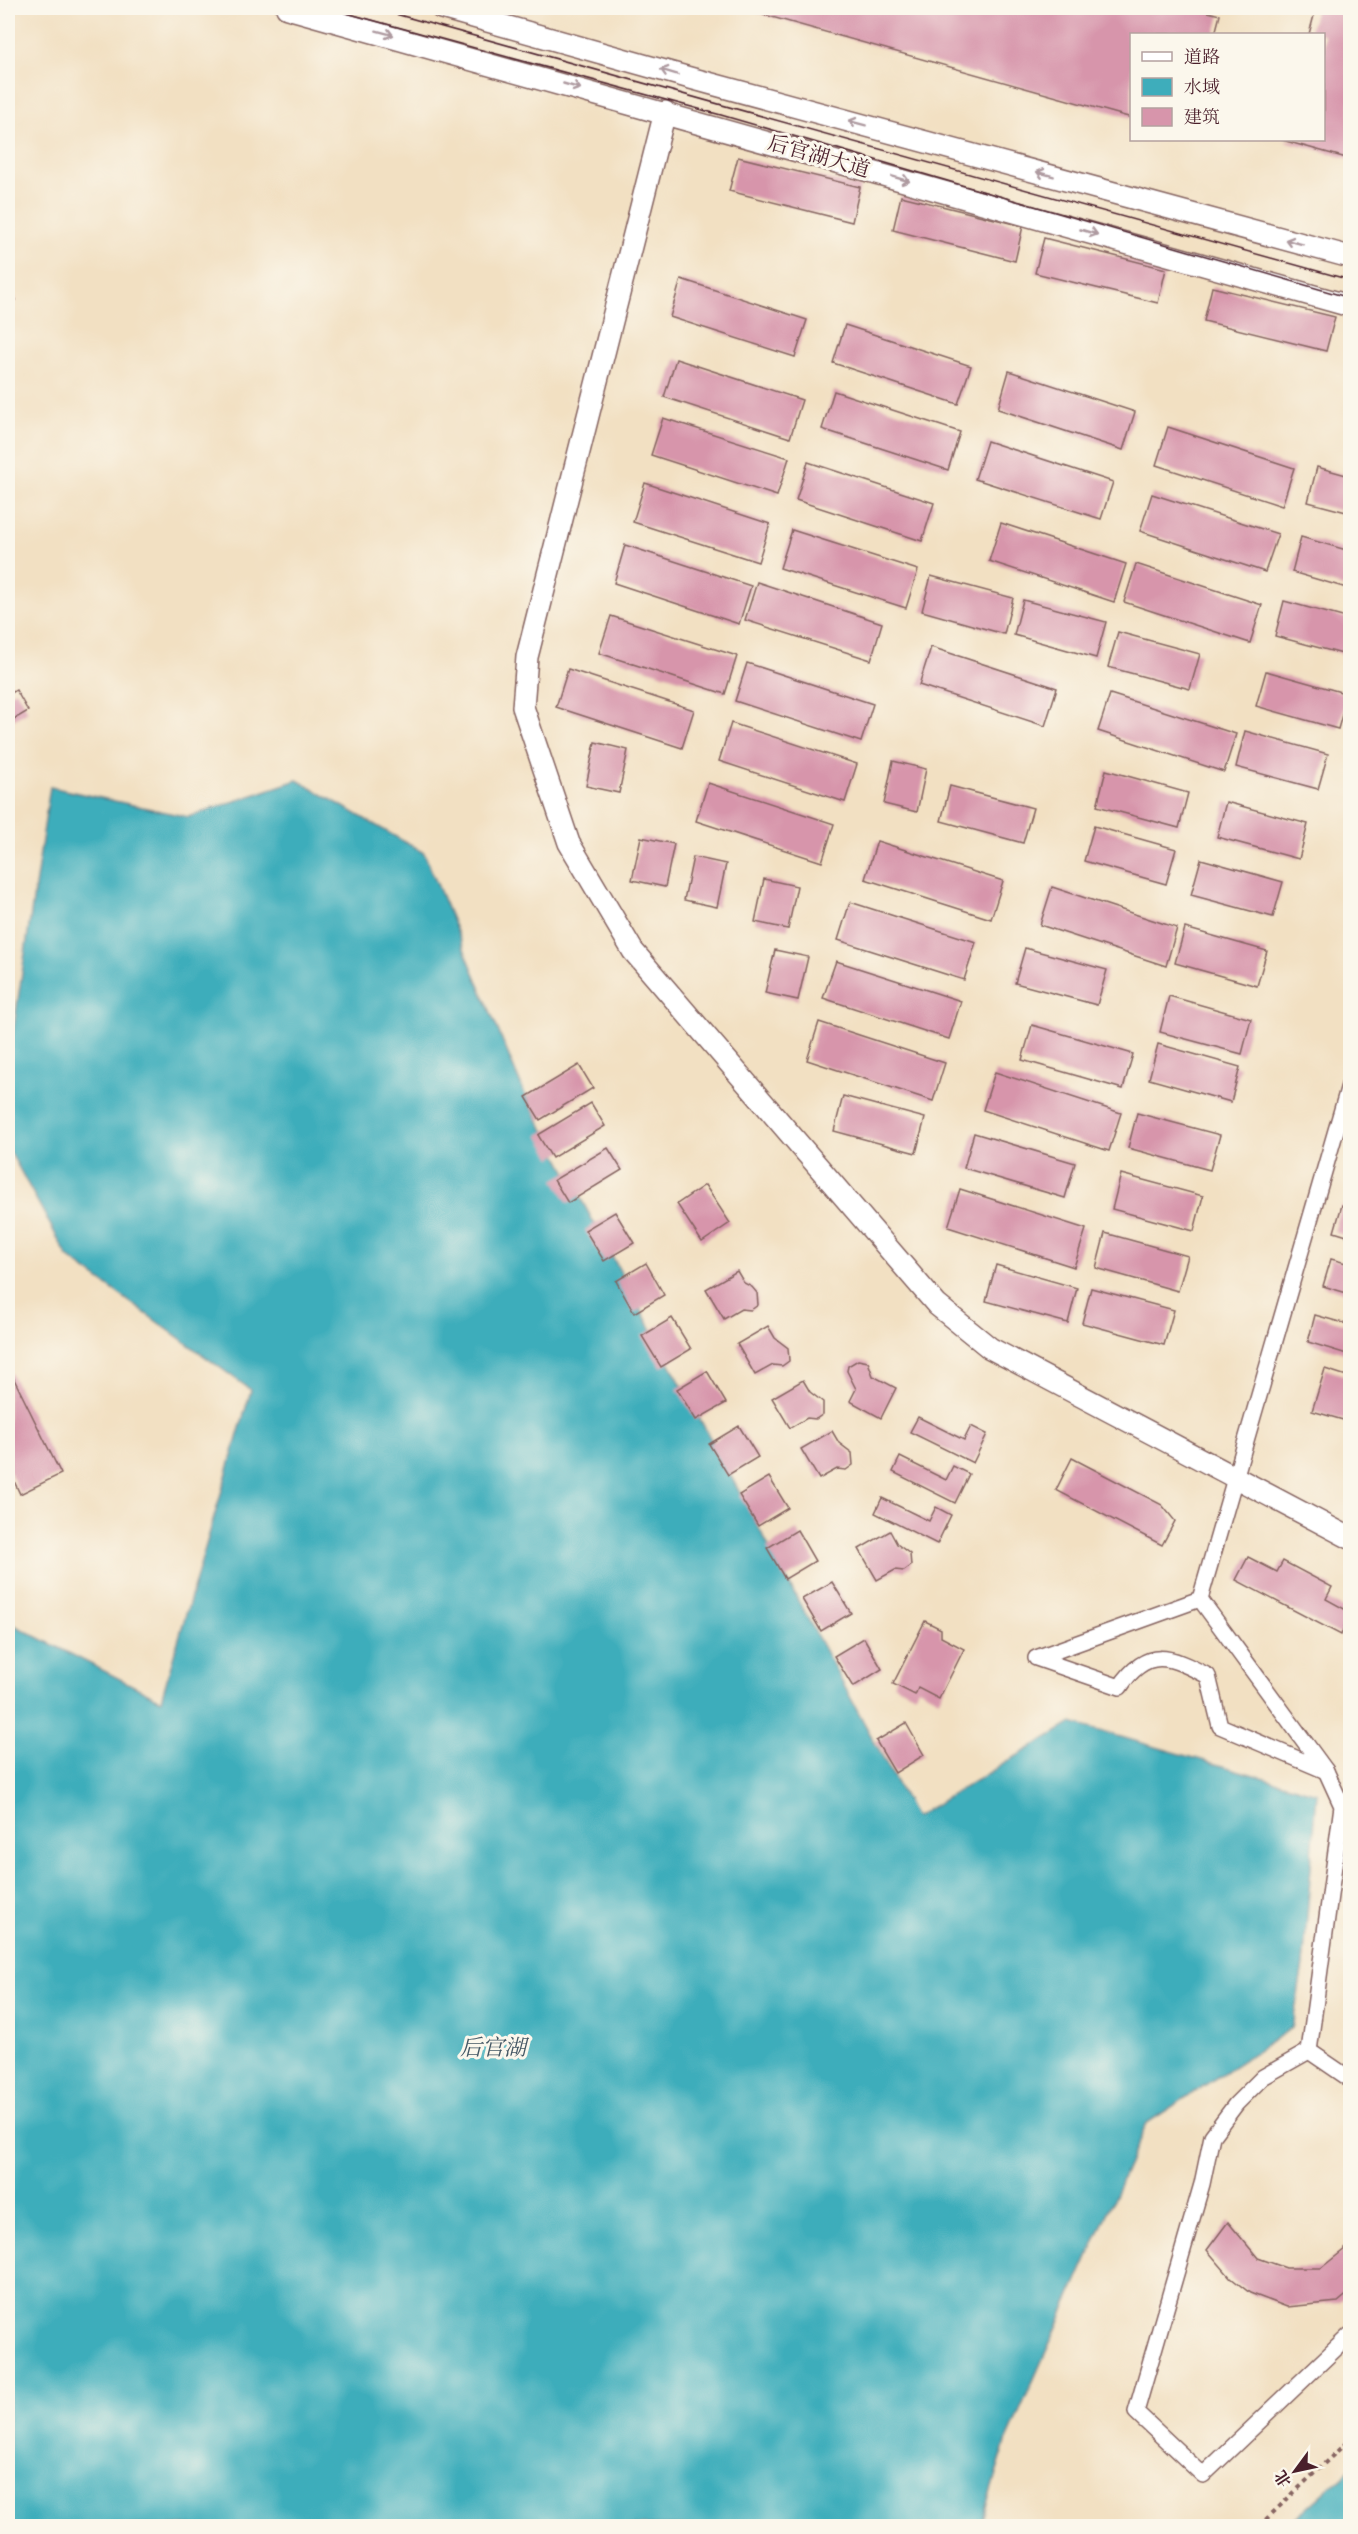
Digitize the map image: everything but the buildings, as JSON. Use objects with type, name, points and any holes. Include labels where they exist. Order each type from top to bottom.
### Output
[{"type":"main road","name":"后官湖大道","points":[[288,8],[1350,306]]},
{"type":"main road","name":"后官湖大道","points":[[441,8],[1350,257]]},
{"type":"main road","points":[[665,112],[527,657],[523,707],[569,843],[633,951],[937,1305],[990,1348],[1350,1538]]},
{"type":"street","points":[[1200,1599],[1350,1083]]},
{"type":"street","points":[[1200,1599],[1036,1658],[1120,1687],[1131,1670],[1152,1658],[1177,1659],[1208,1676],[1220,1726],[1326,1771]]},
{"type":"street","points":[[1200,1599],[1326,1771],[1342,1806],[1309,2051]]},
{"type":"street","points":[[1309,2051],[1350,2079]]},
{"type":"street","points":[[1309,2051],[1263,2077],[1236,2104],[1212,2136],[1202,2184],[1136,2412],[1203,2475],[1350,2335]]},
{"type":"path","points":[[1258,2526],[1350,2439]]},
{"type":"water","name":"后官湖","points":[[297,780],[424,853],[526,1097],[915,1817],[1072,1723],[1317,1793],[1303,1966],[1292,2028],[1147,2123],[1006,2442],[980,2526],[8,2526],[8,1622],[161,1700],[251,1390],[68,1257],[8,1148],[8,1066],[50,787],[188,817]]},
{"type":"water","points":[[1350,2470],[1350,2526],[1287,2526]]},
{"type":"tram line","points":[[328,8],[721,115],[1350,298]]},
{"type":"tram line","points":[[374,8],[1350,280]]}]
